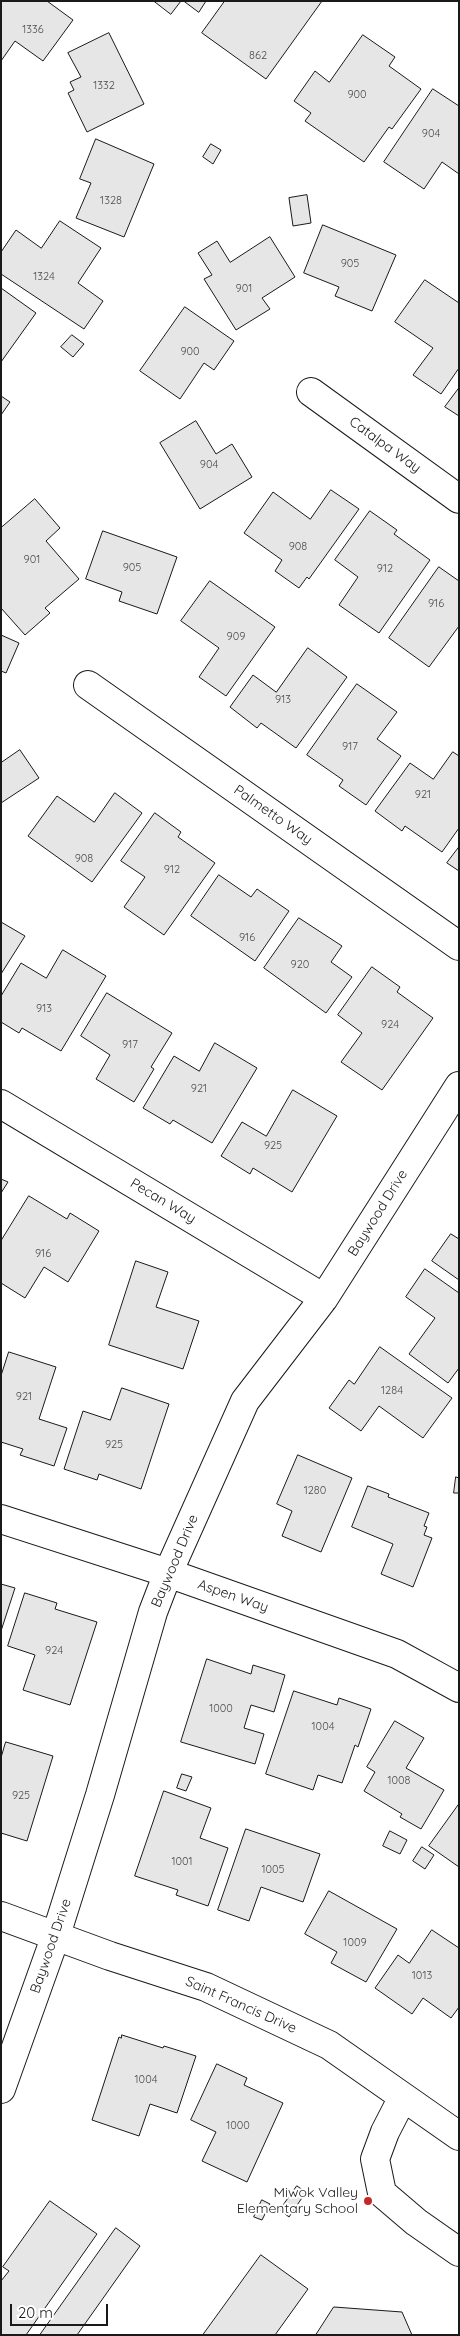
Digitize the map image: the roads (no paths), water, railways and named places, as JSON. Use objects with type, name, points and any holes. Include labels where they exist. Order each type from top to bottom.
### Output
[{"type":"street","name":"Catalpa Way","points":[[311,392],[459,499]]},
{"type":"street","name":"Palmetto Way","points":[[88,685],[459,946]]},
{"type":"street","name":"Baywood Drive","points":[[1,2089],[56,1935],[100,1795],[153,1612],[168,1573],[245,1402],[324,1298],[459,1086]]},
{"type":"street","name":"Pecan Way","points":[[1,1104],[324,1298]]},
{"type":"street","name":"Aspen Way","points":[[1,1520],[168,1573],[397,1654],[459,1688]]},
{"type":"street","name":"Saint Francis Drive","points":[[1,1916],[214,1991],[329,2045],[459,2136]]},
{"type":"street","points":[[403,2097],[385,2132],[375,2159],[382,2193],[416,2222],[459,2252]]},
{"type":"place","name":"Miwok Valley Elementary School","points":[[368,2201]]}]
